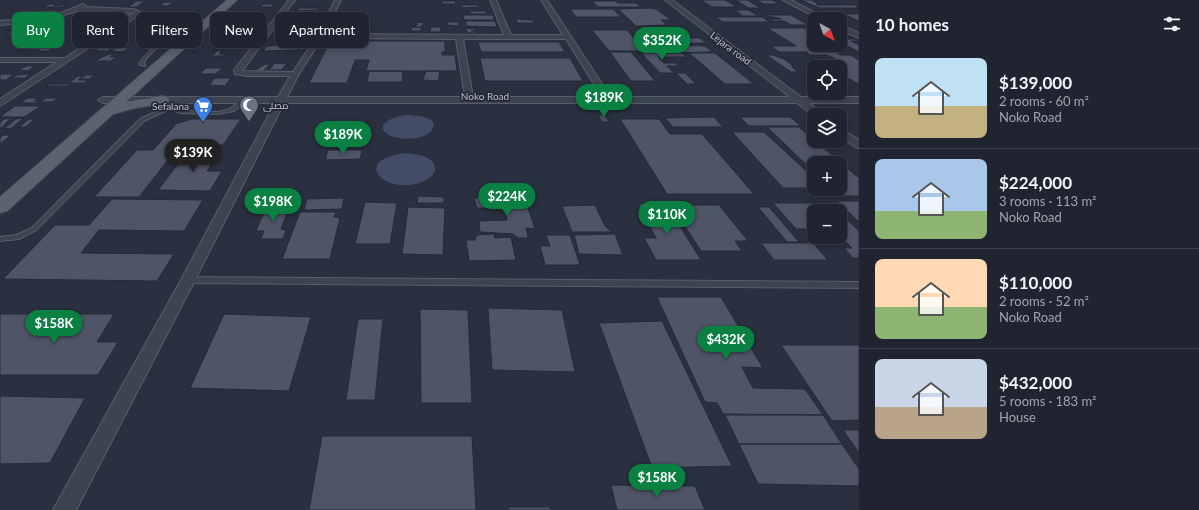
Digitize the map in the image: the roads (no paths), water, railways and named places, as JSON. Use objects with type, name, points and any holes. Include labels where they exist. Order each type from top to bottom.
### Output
[{"type":"main road","points":[[0,207],[113,100],[144,65],[223,0]]},
{"type":"main road","points":[[0,188],[113,100],[232,0]]},
{"type":"main road","points":[[113,100],[140,103],[171,102]]},
{"type":"street","points":[[292,0],[238,70],[238,72],[246,74],[295,74]]},
{"type":"street","points":[[332,12],[338,0]]},
{"type":"street","points":[[493,0],[508,36]]},
{"type":"street","points":[[544,0],[606,96]]},
{"type":"street","name":"Lejara road","points":[[668,0],[810,108]]},
{"type":"street","points":[[786,0],[810,12]]},
{"type":"street","points":[[0,23],[40,19],[76,9],[91,2]]},
{"type":"street","points":[[0,103],[134,16],[137,12],[133,10],[76,9]]},
{"type":"street","points":[[847,30],[859,36]]},
{"type":"street","points":[[369,36],[567,37]]},
{"type":"street","points":[[459,36],[468,96]]},
{"type":"street","points":[[64,510],[188,280],[295,74],[312,48]]},
{"type":"street","points":[[0,60],[66,60]]},
{"type":"street","name":"Noko Road","points":[[113,100],[468,96],[796,98]]},
{"type":"street","points":[[171,102],[283,98],[859,98]]},
{"type":"street","points":[[847,136],[859,145]]},
{"type":"lane","points":[[0,239],[17,237],[34,229],[142,120],[171,102],[178,110],[185,113],[218,113],[232,110],[244,100]]},
{"type":"lane","points":[[188,280],[859,286]]},
{"type":"water","points":[[406,115],[425,117],[429,119],[434,125],[432,130],[428,134],[410,139],[390,136],[383,129],[385,123],[389,120]]},
{"type":"water","points":[[405,153],[423,156],[432,161],[435,171],[431,177],[413,185],[400,185],[388,182],[380,177],[376,170],[378,163],[388,157]]},
{"type":"place","name":"مصلى","points":[[249,122]]},
{"type":"place","name":"Sefalana","points":[[203,123]]}]
